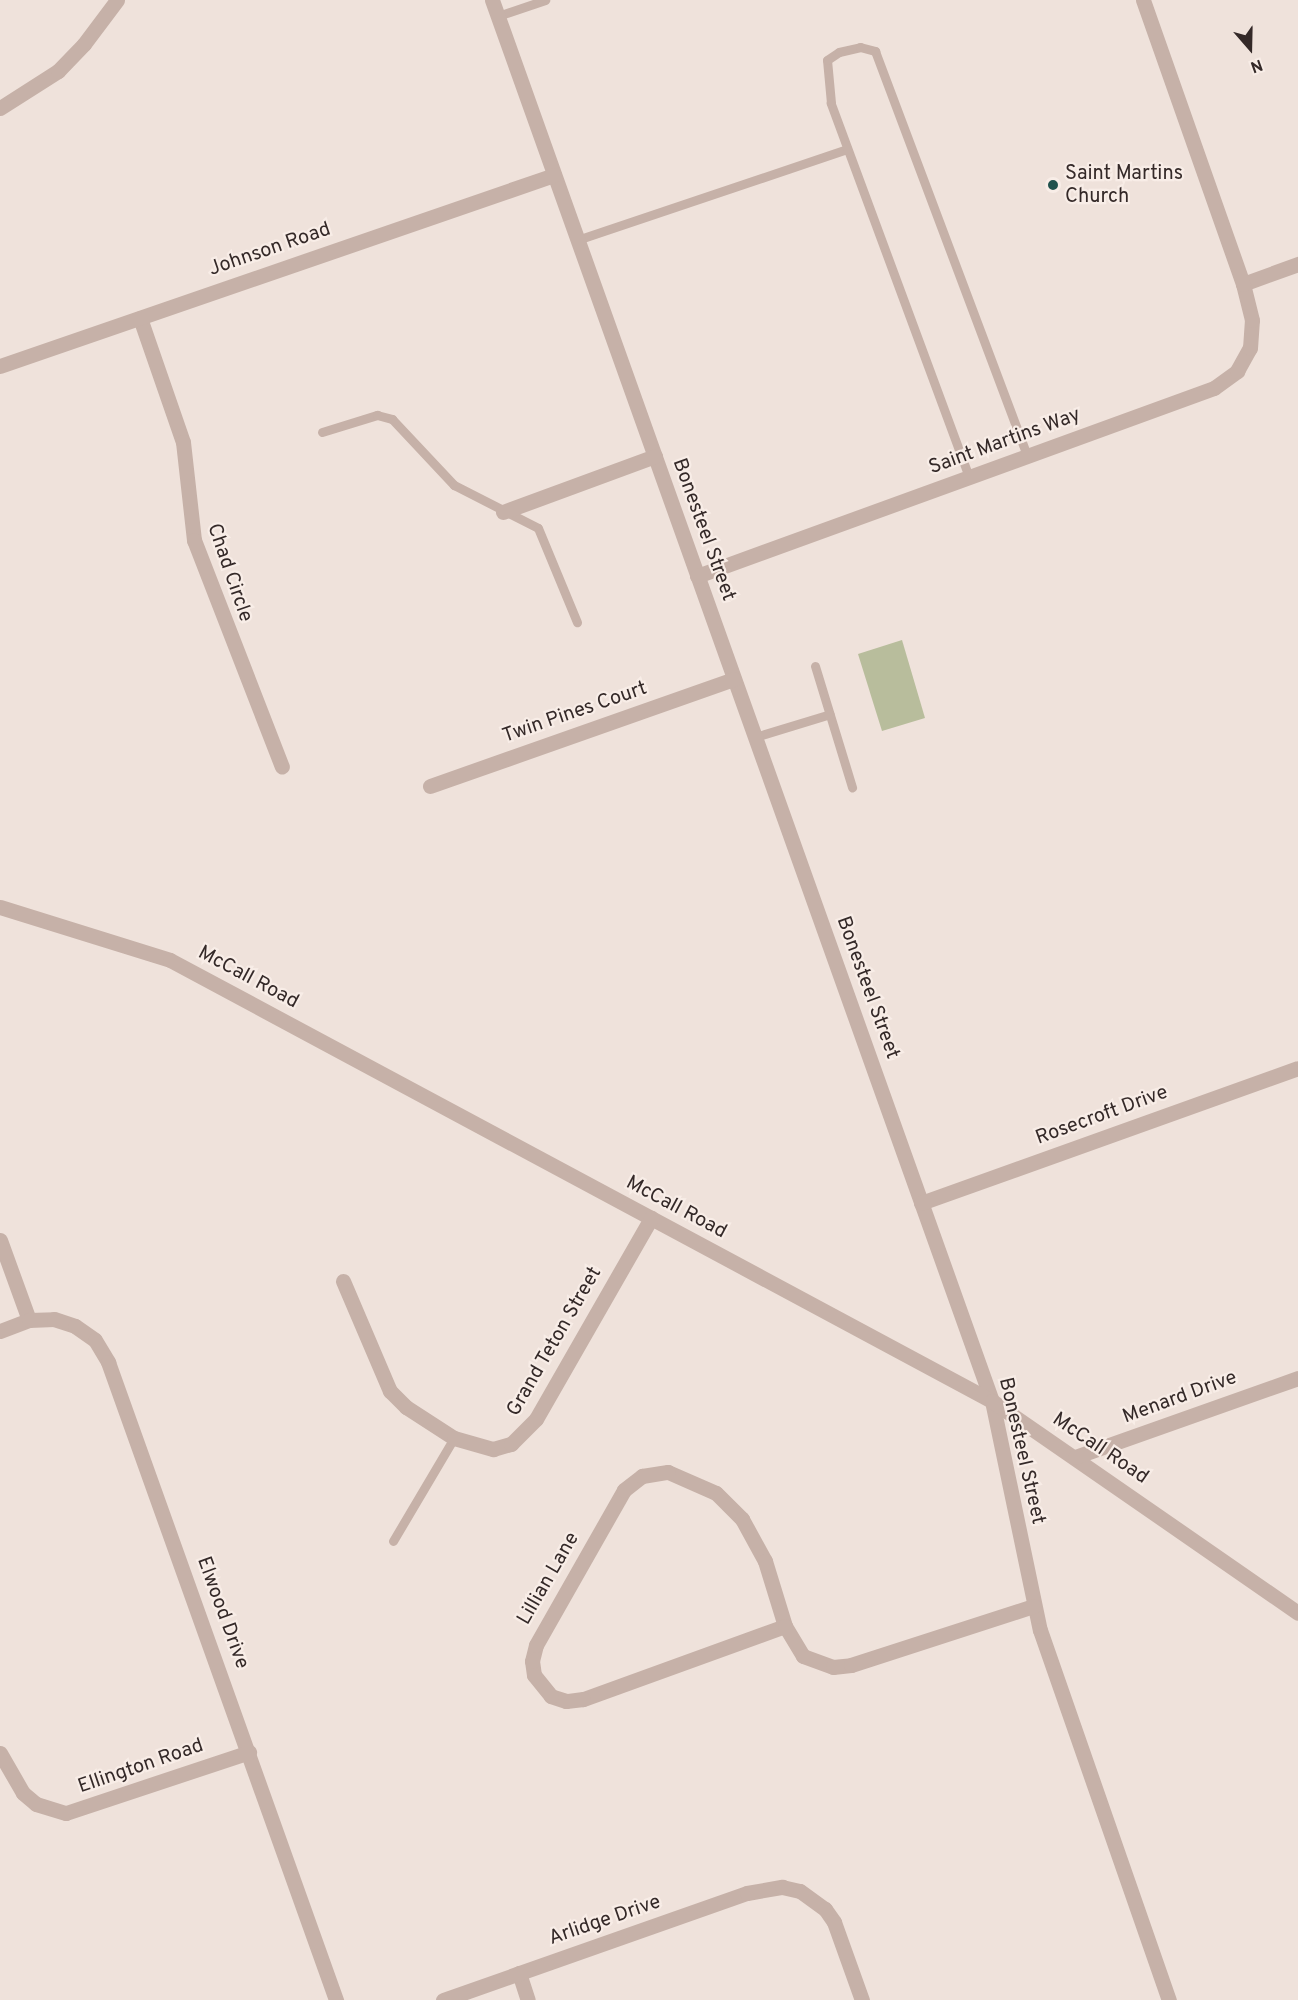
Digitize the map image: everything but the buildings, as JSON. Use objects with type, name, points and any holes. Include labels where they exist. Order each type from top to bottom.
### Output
[{"type":"street","points":[[0,108],[58,71],[117,0]]},
{"type":"street","name":"Bonesteel Street","points":[[492,0],[992,1401],[1034,1606],[1169,2000]]},
{"type":"street","name":"Saint Martins Way","points":[[698,576],[1214,388],[1237,371],[1250,348],[1252,320],[1243,284],[1143,0]]},
{"type":"street","name":"Johnson Road","points":[[0,366],[554,175]]},
{"type":"street","points":[[1243,284],[1298,264]]},
{"type":"street","name":"Chad Circle","points":[[140,318],[183,442],[194,540],[282,767]]},
{"type":"street","points":[[503,513],[655,456]]},
{"type":"street","name":"Twin Pines Court","points":[[430,786],[734,679]]},
{"type":"street","name":"McCall Road","points":[[0,907],[170,960],[992,1401],[1076,1457],[1298,1613]]},
{"type":"street","name":"Rosecroft Drive","points":[[921,1203],[1298,1068]]},
{"type":"street","name":"Grand Teton Street","points":[[343,1281],[390,1391],[406,1407],[454,1438],[493,1449],[511,1444],[525,1435],[651,1218]]},
{"type":"street","points":[[0,1240],[29,1320]]},
{"type":"street","name":"Elwood Drive","points":[[0,1331],[29,1320],[54,1319],[75,1326],[95,1340],[108,1362],[336,2000]]},
{"type":"street","name":"Menard Drive","points":[[1076,1457],[1298,1378]]},
{"type":"street","name":"Lillian Lane","points":[[784,1626],[583,1699],[566,1701],[541,1688],[532,1661],[536,1645],[624,1490],[654,1473],[668,1472],[703,1485],[742,1519],[765,1561],[784,1626],[803,1656],[817,1663],[842,1666],[1034,1606]]},
{"type":"street","name":"Ellington Road","points":[[0,1753],[23,1793],[36,1804],[66,1813],[249,1752]]},
{"type":"street","name":"Arlidge Drive","points":[[443,2000],[747,1893],[782,1887],[800,1891],[825,1909],[834,1922],[862,2000]]},
{"type":"street","points":[[519,1973],[528,2000]]},
{"type":"lane","points":[[498,16],[545,0]]},
{"type":"lane","points":[[969,477],[831,103],[826,60],[860,47],[875,51],[1027,456]]},
{"type":"lane","points":[[578,240],[848,149]]},
{"type":"lane","points":[[322,432],[377,415],[392,419],[454,485],[503,513],[538,528],[577,622]]},
{"type":"lane","points":[[815,666],[852,787]]},
{"type":"lane","points":[[755,737],[830,714]]},
{"type":"lane","points":[[393,1541],[454,1438]]},
{"type":"green space","points":[[902,640],[925,718],[882,731],[858,654]]},
{"type":"place","name":"Saint Martins Church","points":[[1053,185]]}]
